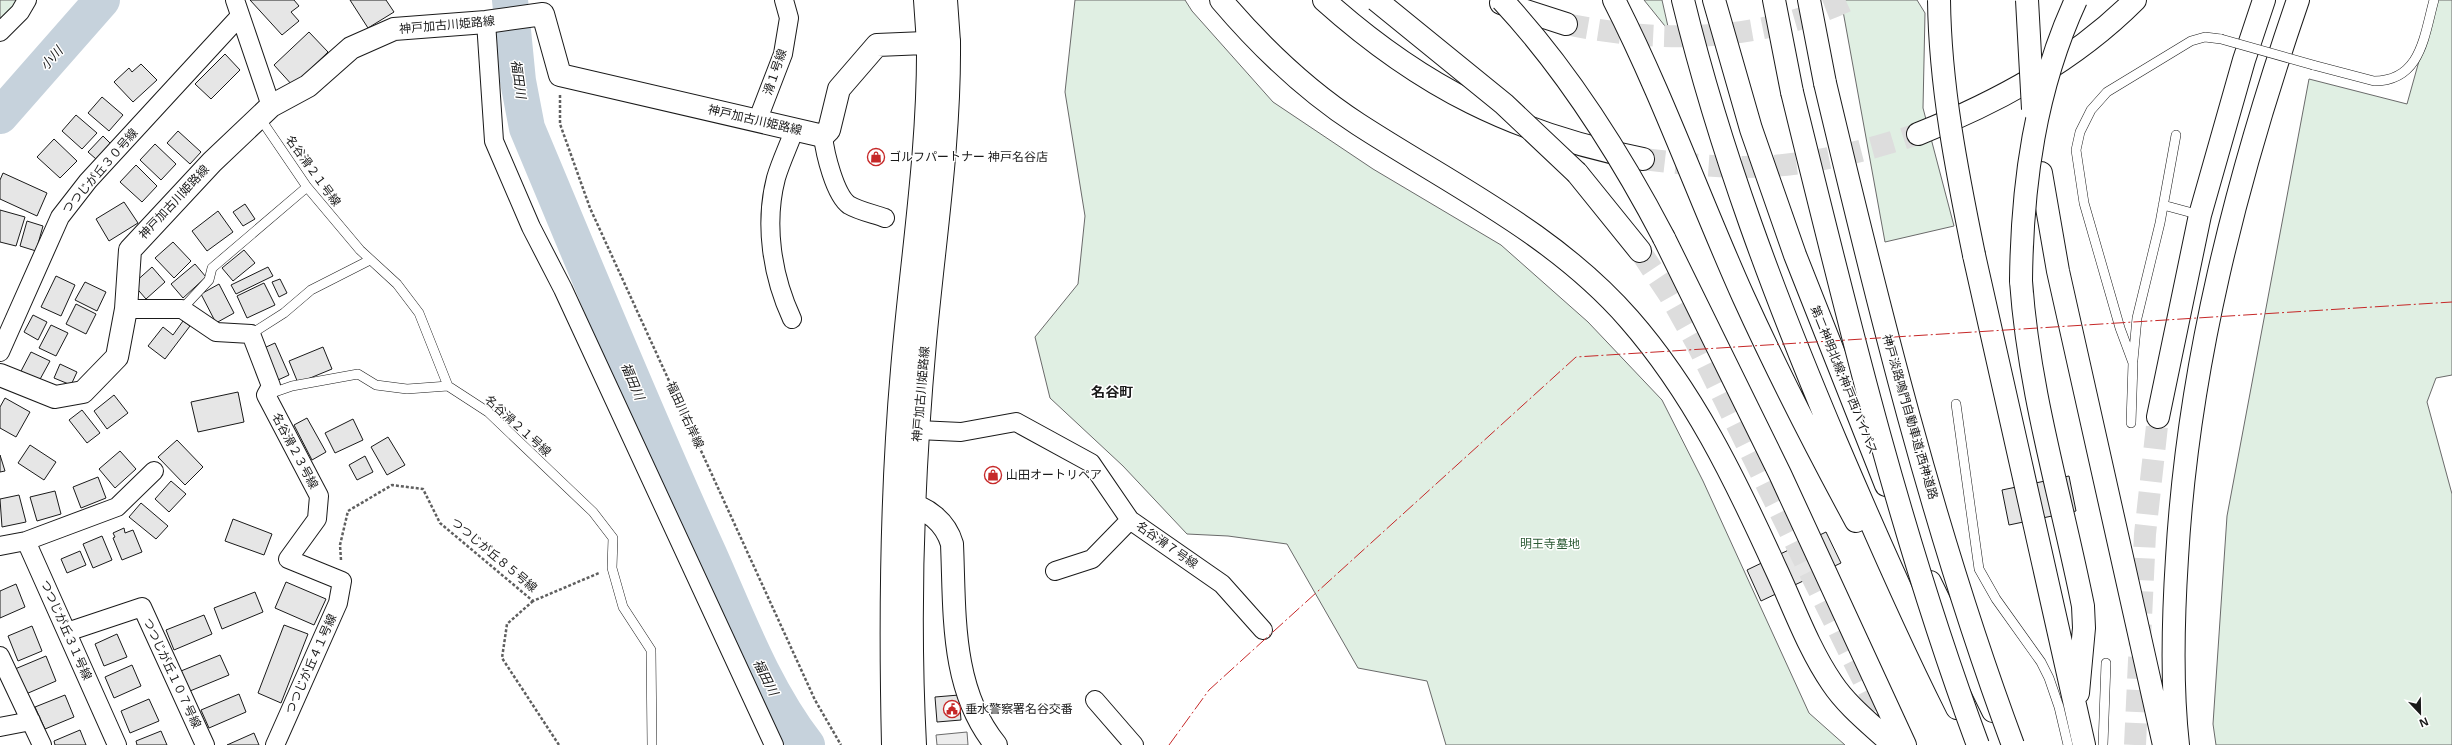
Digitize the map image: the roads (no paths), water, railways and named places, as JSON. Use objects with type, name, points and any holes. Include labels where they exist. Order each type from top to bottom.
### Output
[{"type":"main road","points":[[925,0],[938,42]]},
{"type":"main road","points":[[938,42],[946,0]]},
{"type":"main road","points":[[1221,0],[1273,57],[1316,93],[1356,123],[1491,205],[1544,241],[1589,278],[1628,317],[1662,358],[1712,439],[1741,491],[1832,684],[1843,697],[1893,745]]},
{"type":"main road","points":[[1324,0],[1359,31],[1404,64],[1453,94],[1493,113],[1566,141],[1642,159]]},
{"type":"main road","points":[[1376,0],[1504,104],[1577,173],[1640,251]]},
{"type":"main road","points":[[1492,0],[1566,24]]},
{"type":"main road","points":[[1502,0],[1557,64],[1586,104],[1638,188],[1780,474],[1906,745]]},
{"type":"main road","points":[[1605,0],[1653,83]]},
{"type":"main road","points":[[1614,0],[1653,83],[1743,296],[1782,378],[1824,461],[1932,658],[1977,745]]},
{"type":"main road","points":[[1683,0],[1724,145],[1765,267],[1865,510],[1932,658]]},
{"type":"main road","name":"第二神明北線;神戸西バイパス","points":[[1714,0],[1751,129],[1795,255],[1841,376],[1896,510],[1958,642],[2012,745]]},
{"type":"main road","points":[[1774,0],[1792,92],[1871,408],[1917,568],[1977,745]]},
{"type":"main road","name":"神戸淡路鳴門自動車道;西神道路","points":[[1809,0],[1825,83],[1862,242],[1903,398],[1949,552],[2012,745]]},
{"type":"main road","points":[[1939,0],[1944,77],[1952,137],[1974,255],[2048,588],[2077,741]]},
{"type":"main road","points":[[2027,0],[2033,106],[2041,173],[2058,271],[2164,745]]},
{"type":"main road","points":[[2076,0],[2040,100],[2024,197],[2021,281],[2025,335],[2034,389],[2078,582],[2084,628],[2078,697],[2077,741]]},
{"type":"main road","points":[[1918,134],[1989,104],[2042,74],[2085,44],[2135,0]]},
{"type":"main road","points":[[2158,417],[2200,214],[2242,67],[2264,0]]},
{"type":"main road","points":[[2178,745],[2174,673],[2174,602],[2179,517],[2189,436],[2213,303],[2240,189],[2269,86],[2298,0]]},
{"type":"main road","name":"神戸加古川姫路線","points":[[0,375],[55,397],[83,392],[117,357],[126,309],[130,250],[212,162],[266,112],[308,86],[351,48],[394,29],[486,22],[543,7],[560,75],[758,119],[823,136]]},
{"type":"main road","name":"神戸加古川姫路線","points":[[915,745],[912,657],[918,430],[945,161],[938,42]]},
{"type":"main road","name":"神戸加古川姫路線","points":[[893,745],[891,616],[893,504],[902,369],[938,42]]},
{"type":"main road","points":[[823,136],[829,130],[839,89],[877,45],[938,42]]},
{"type":"main road","points":[[893,504],[916,505],[939,520],[949,532],[952,544],[960,665],[970,701],[984,728],[996,745]]},
{"type":"street","points":[[0,32],[20,12],[27,0]]},
{"type":"street","name":"滑１号線","points":[[758,119],[783,54],[789,18],[784,0]]},
{"type":"street","points":[[238,8],[266,112]]},
{"type":"street","name":"つつじが丘３０号線","points":[[0,352],[60,217],[88,181],[238,8]]},
{"type":"street","points":[[486,22],[494,141],[531,227],[563,289],[774,745]]},
{"type":"street","points":[[792,319],[784,301],[774,265],[770,219],[776,178],[795,128]]},
{"type":"street","points":[[823,136],[825,148],[841,198],[850,206],[885,218]]},
{"type":"street","points":[[126,309],[182,309],[216,332],[251,334],[271,386],[266,395]]},
{"type":"street","name":"名谷滑２３号線","points":[[266,395],[319,496],[317,520],[288,559],[342,581]]},
{"type":"street","name":"名谷滑７号線","points":[[918,430],[961,432],[1016,422],[1091,463],[1130,520],[1222,584],[1263,630]]},
{"type":"street","points":[[0,546],[26,540],[117,507],[154,471]]},
{"type":"street","points":[[1055,571],[1092,559],[1130,520]]},
{"type":"street","name":"つつじが丘３１号線","points":[[26,540],[116,745]]},
{"type":"street","name":"つつじが丘４１号線","points":[[275,745],[338,603],[342,581]]},
{"type":"street","name":"つつじが丘１０７号線","points":[[67,632],[142,607],[205,745]]},
{"type":"street","points":[[0,656],[42,745]]},
{"type":"street","points":[[1095,700],[1134,745]]},
{"type":"street","points":[[0,727],[31,721]]},
{"type":"lane","points":[[2133,363],[2120,328],[2084,203],[2076,150],[2080,132],[2091,110],[2107,92],[2191,41],[2205,37],[2221,39],[2374,81],[2384,81],[2401,74],[2416,60],[2434,0]]},
{"type":"lane","name":"名谷滑２１号線","points":[[266,112],[307,186],[370,260],[397,284],[419,313],[448,386],[488,412],[593,512],[613,538],[612,568],[623,607],[651,650],[652,745]]},
{"type":"lane","points":[[2131,423],[2133,363],[2137,318],[2163,205],[2176,135]]},
{"type":"lane","points":[[182,309],[209,280],[212,268],[307,186]]},
{"type":"lane","points":[[2163,205],[2200,214]]},
{"type":"lane","points":[[251,334],[284,313],[310,290],[370,260]]},
{"type":"lane","points":[[266,395],[292,386],[358,374],[376,385],[406,389],[448,386]]},
{"type":"lane","points":[[1956,404],[1979,569],[1996,599],[2046,673],[2059,707],[2077,741]]},
{"type":"lane","points":[[2103,745],[2106,663]]},
{"type":"waterway","name":"小川","points":[[0,116],[102,0]]},
{"type":"waterway","name":"福田川","points":[[510,0],[518,81],[527,128],[639,395],[741,628],[764,677],[791,723],[807,745]]},
{"type":"tunnel","points":[[1566,24],[1638,35],[1710,35],[1745,31],[1780,24],[1815,14],[1849,0]]},
{"type":"tunnel","points":[[1643,159],[1733,167],[1768,166],[1833,157],[1876,147],[1918,134]]},
{"type":"tunnel","points":[[1640,251],[1670,296],[1697,344],[1885,724]]},
{"type":"tunnel","points":[[2135,745],[2145,534],[2158,417]]},
{"type":"place","name":"ゴルフパートナー 神戸名谷店","points":[[876,157]]},
{"type":"place","name":"山田オートリペア","points":[[993,475]]},
{"type":"place","name":"垂水警察署名谷交番","points":[[952,709]]},
{"type":"district","name":"名谷町","points":[[1112,392]]},
{"type":"park label","name":"明王寺墓地","points":[[1550,544]]}]
